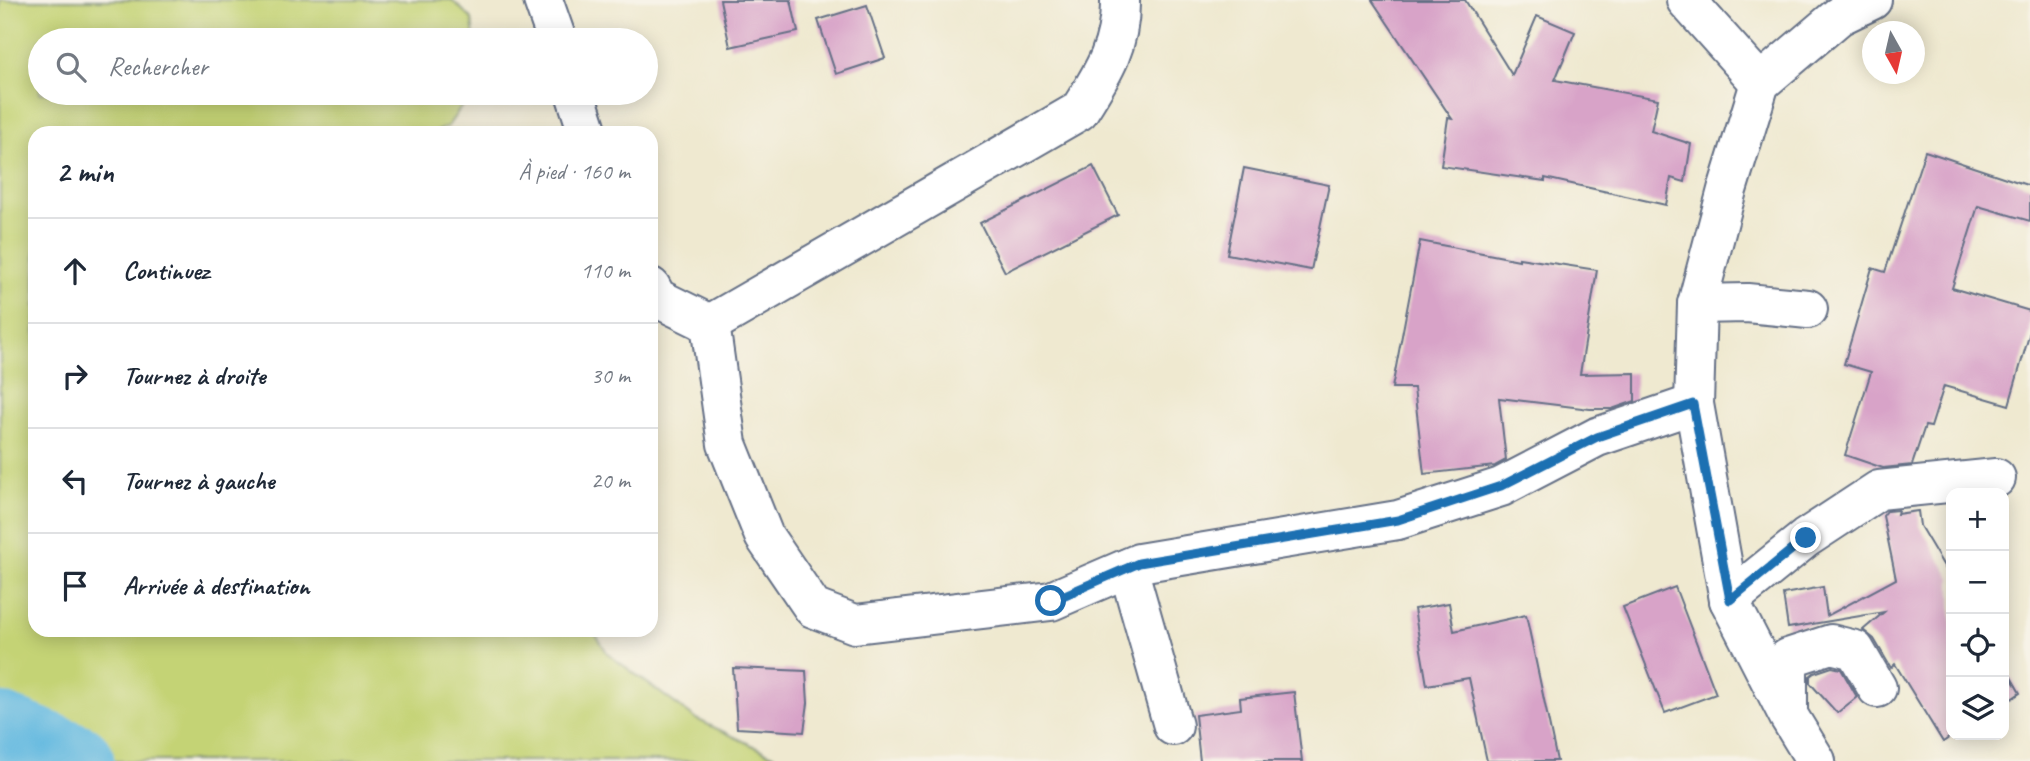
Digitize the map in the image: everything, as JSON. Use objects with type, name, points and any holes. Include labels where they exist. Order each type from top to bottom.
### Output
[{"type":"street","points":[[543,0],[553,28]]},
{"type":"street","points":[[710,324],[1079,111],[1111,60],[1121,18],[1120,0]]},
{"type":"street","points":[[1686,0],[1760,83]]},
{"type":"street","points":[[1816,761],[1788,715],[1730,600],[1693,404],[1697,304],[1727,190],[1760,83],[1839,16],[1872,0]]},
{"type":"street","points":[[579,105],[586,126]]},
{"type":"street","points":[[658,298],[710,324]]},
{"type":"street","points":[[1697,304],[1747,303],[1808,309]]},
{"type":"street","points":[[710,324],[727,444],[764,536],[813,608],[855,624],[1051,601],[1139,563],[1398,520],[1501,486],[1597,437],[1693,404]]},
{"type":"street","points":[[1730,600],[1806,538],[1879,490],[1996,478]]},
{"type":"street","points":[[1128,568],[1173,726]]},
{"type":"street","points":[[1788,715],[1788,658],[1831,644],[1855,650],[1877,688]]},
{"type":"green space","points":[[0,0],[452,0],[472,19],[473,28],[28,28],[28,105],[463,105],[448,126],[28,126],[28,637],[597,637],[608,654],[696,719],[777,757],[813,761],[0,761]]},
{"type":"building","points":[[720,0],[791,0],[798,32],[730,47]]},
{"type":"building","points":[[1372,0],[1465,0],[1512,75],[1537,16],[1575,32],[1555,80],[1658,99],[1651,131],[1691,144],[1685,182],[1671,178],[1666,205],[1545,178],[1545,181],[1441,166],[1448,118],[1452,119]]},
{"type":"building","points":[[867,5],[885,58],[836,74],[818,20]]},
{"type":"building","points":[[1925,151],[2030,186],[2030,221],[1978,206],[1952,288],[2030,311],[2030,332],[2009,405],[1944,386],[1931,427],[1925,426],[1912,465],[1883,468],[1845,455],[1871,372],[1844,364],[1872,268],[1885,272]]},
{"type":"building","points":[[1093,166],[1118,215],[1005,272],[980,223]]},
{"type":"building","points":[[1244,168],[1329,185],[1311,270],[1227,254]]},
{"type":"building","points":[[1420,241],[1519,260],[1597,270],[1580,374],[1635,373],[1635,401],[1612,409],[1590,409],[1499,398],[1506,460],[1495,466],[1424,474],[1414,388],[1392,388]]},
{"type":"building","points":[[1898,510],[1897,514],[1918,511],[1920,526],[1946,570],[1946,740],[1943,742],[1895,664],[1891,668],[1874,639],[1863,630],[1884,612],[1788,628],[1783,594],[1823,587],[1827,616],[1896,579],[1883,516],[1887,511]]},
{"type":"building","points":[[1675,587],[1716,694],[1665,713],[1623,607]]},
{"type":"building","points":[[1449,603],[1454,631],[1526,615],[1557,761],[1487,761],[1469,678],[1427,685],[1414,609]]},
{"type":"building","points":[[1832,667],[1841,669],[1857,697],[1837,713],[1810,683],[1810,676],[1814,673]]},
{"type":"building","points":[[733,668],[806,671],[808,703],[804,732],[737,728]]},
{"type":"building","points":[[2009,674],[2020,693],[2009,701]]},
{"type":"building","points":[[1294,692],[1302,761],[1200,761],[1195,715],[1241,709],[1240,698]]},
{"type":"waterway","points":[[0,730],[77,761]]},
{"type":"route","points":[[1051,601],[1139,563],[1398,520],[1501,486],[1597,437],[1693,404],[1718,552],[1730,600],[1806,538]]}]
